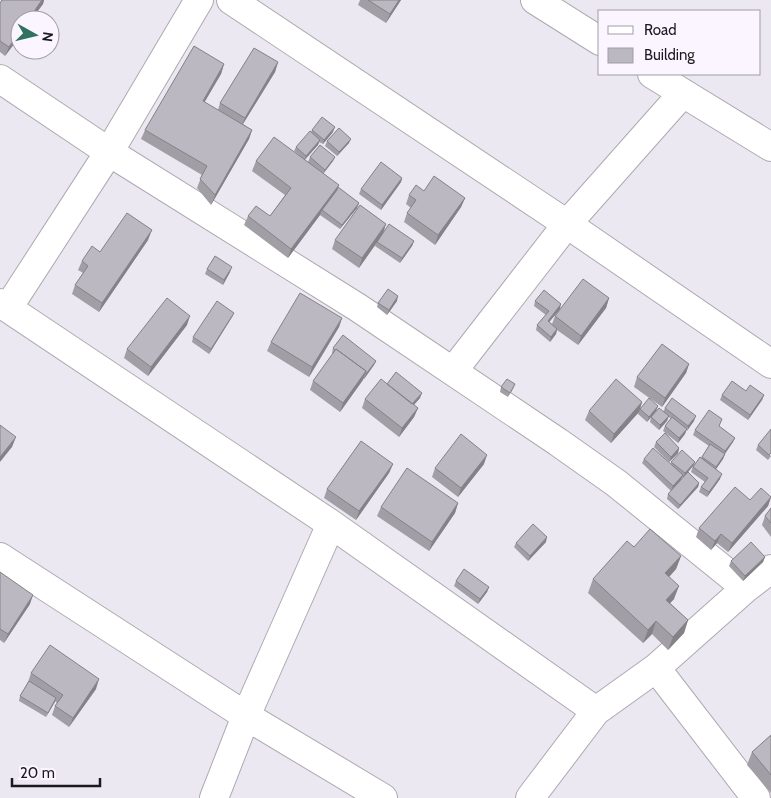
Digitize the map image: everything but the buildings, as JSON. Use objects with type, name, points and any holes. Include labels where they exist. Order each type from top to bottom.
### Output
[{"type":"street","points":[[199,0],[108,152],[4,306],[331,524],[596,711]]},
{"type":"street","points":[[231,0],[567,224],[771,364]]},
{"type":"street","points":[[535,0],[598,40]]},
{"type":"street","points":[[654,75],[771,147]]},
{"type":"street","points":[[0,79],[108,152],[348,302],[452,371],[616,483],[746,588]]},
{"type":"street","points":[[452,371],[567,224],[683,93]]},
{"type":"street","points":[[214,798],[246,716],[331,524]]},
{"type":"street","points":[[0,556],[246,716],[383,798]]},
{"type":"street","points":[[530,798],[596,711],[656,668],[746,588],[771,569]]},
{"type":"street","points":[[656,668],[756,798]]}]
